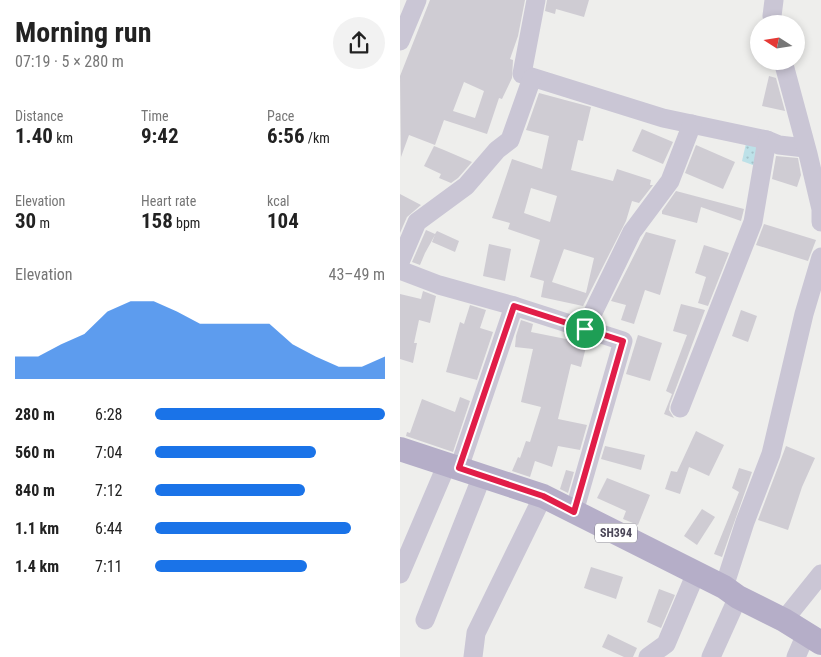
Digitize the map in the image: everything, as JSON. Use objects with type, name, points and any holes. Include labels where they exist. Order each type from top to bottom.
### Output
[{"type":"main road","name":"SH394","points":[[400,449],[543,496],[696,573],[784,620],[814,639]]},
{"type":"street","points":[[400,41],[417,0]]},
{"type":"street","points":[[536,0],[522,74],[663,118],[767,140],[779,145],[805,148]]},
{"type":"street","points":[[772,15],[774,0]]},
{"type":"street","points":[[785,70],[805,148],[817,179],[821,222]]},
{"type":"street","points":[[400,262],[417,222],[466,186],[498,150],[510,140],[532,78]]},
{"type":"street","points":[[585,329],[632,232],[670,181],[692,124]]},
{"type":"street","points":[[680,408],[753,222],[767,140]]},
{"type":"street","points":[[711,657],[731,592],[745,522],[770,454],[812,316],[821,257]]},
{"type":"street","points":[[400,270],[439,285],[514,306],[623,341],[574,512]]},
{"type":"street","points":[[400,574],[453,466],[514,306]]},
{"type":"street","points":[[426,620],[482,476]]},
{"type":"street","points":[[473,657],[476,633],[543,496]]},
{"type":"street","points":[[648,657],[666,644],[696,573]]},
{"type":"street","points":[[784,620],[821,574]]},
{"type":"street","points":[[796,657],[814,639]]},
{"type":"shaded area","points":[[747,139],[764,144],[758,167],[742,161]]},
{"type":"building","points":[[430,0],[525,0],[518,36],[510,59],[513,60],[512,78],[502,99],[499,98],[487,134],[444,120],[435,145],[409,135],[401,157],[400,76]],"holes":[[[464,82],[484,91],[475,118],[453,111]]]},
{"type":"building","points":[[547,0],[589,0],[584,17],[556,9],[555,14],[545,11]]},
{"type":"building","points":[[769,76],[776,78],[785,111],[762,106]]},
{"type":"building","points":[[539,93],[591,107],[583,141],[578,140],[571,170],[613,181],[617,169],[651,180],[650,185],[653,185],[639,203],[632,201],[626,221],[581,310],[583,306],[541,297],[544,281],[530,277],[540,240],[508,229],[510,223],[492,218],[512,159],[542,169],[549,136],[526,130]],"holes":[[[531,188],[557,196],[550,222],[524,213]],[[564,249],[594,258],[586,293],[552,282]]]},
{"type":"building","points":[[642,129],[673,142],[663,164],[632,151]]},
{"type":"building","points":[[696,145],[735,162],[723,189],[685,173]]},
{"type":"building","points":[[434,146],[472,162],[451,183],[439,178],[441,174],[424,166]]},
{"type":"building","points":[[776,156],[798,158],[801,175],[797,187],[772,179]]},
{"type":"building","points":[[676,191],[744,209],[741,221],[701,207],[697,223],[662,214],[662,211]]},
{"type":"building","points":[[400,194],[421,205],[407,217],[400,233]]},
{"type":"building","points":[[764,224],[816,240],[808,261],[756,245]]},
{"type":"building","points":[[426,230],[435,234],[437,231],[459,241],[455,252],[432,242],[435,235],[420,265],[412,262]]},
{"type":"building","points":[[646,232],[676,240],[660,295],[645,290],[634,324],[621,320],[626,305],[611,301]]},
{"type":"building","points":[[489,244],[511,249],[505,281],[483,276]]},
{"type":"building","points":[[704,245],[729,253],[708,306],[698,303],[706,277],[695,273]]},
{"type":"building","points":[[423,291],[436,296],[430,323],[419,320],[414,343],[417,343],[413,363],[400,359],[400,294],[421,299]]},
{"type":"building","points":[[681,304],[705,310],[670,404],[669,410],[674,418],[664,414],[672,394],[666,391],[687,335],[673,331]]},
{"type":"building","points":[[470,305],[486,310],[480,328],[493,332],[477,380],[446,372],[460,322],[464,324]]},
{"type":"building","points":[[741,310],[757,316],[748,342],[732,336]]},
{"type":"building","points":[[521,320],[533,324],[531,332],[566,339],[567,337],[587,343],[581,367],[571,364],[558,419],[587,425],[580,450],[558,446],[552,467],[535,461],[530,477],[512,471],[518,457],[520,458],[526,441],[530,442],[541,407],[521,402],[533,349],[515,347]]},
{"type":"building","points":[[638,335],[662,343],[650,381],[626,374]]},
{"type":"building","points":[[460,397],[470,401],[453,452],[406,436],[407,432],[410,433],[422,399],[455,412]]},
{"type":"building","points":[[696,431],[724,445],[709,476],[689,467],[680,494],[665,489],[671,471],[677,472]]},
{"type":"building","points":[[605,446],[645,455],[641,470],[601,459]]},
{"type":"building","points":[[786,446],[815,458],[802,487],[788,530],[758,520]]},
{"type":"building","points":[[739,468],[752,472],[722,557],[714,554],[739,492],[732,488]]},
{"type":"building","points":[[566,470],[574,472],[568,493],[560,489]]},
{"type":"building","points":[[607,478],[650,495],[638,525],[623,519],[626,511],[597,498]]},
{"type":"building","points":[[702,509],[715,517],[697,545],[684,536]]},
{"type":"building","points":[[591,567],[623,577],[616,599],[584,588]]},
{"type":"building","points":[[659,589],[675,595],[661,628],[647,622]]},
{"type":"building","points":[[608,634],[637,648],[633,657],[624,657],[602,647]]},
{"type":"route","points":[[514,306],[585,329],[623,341],[574,512],[543,496],[459,468],[514,306]]}]
